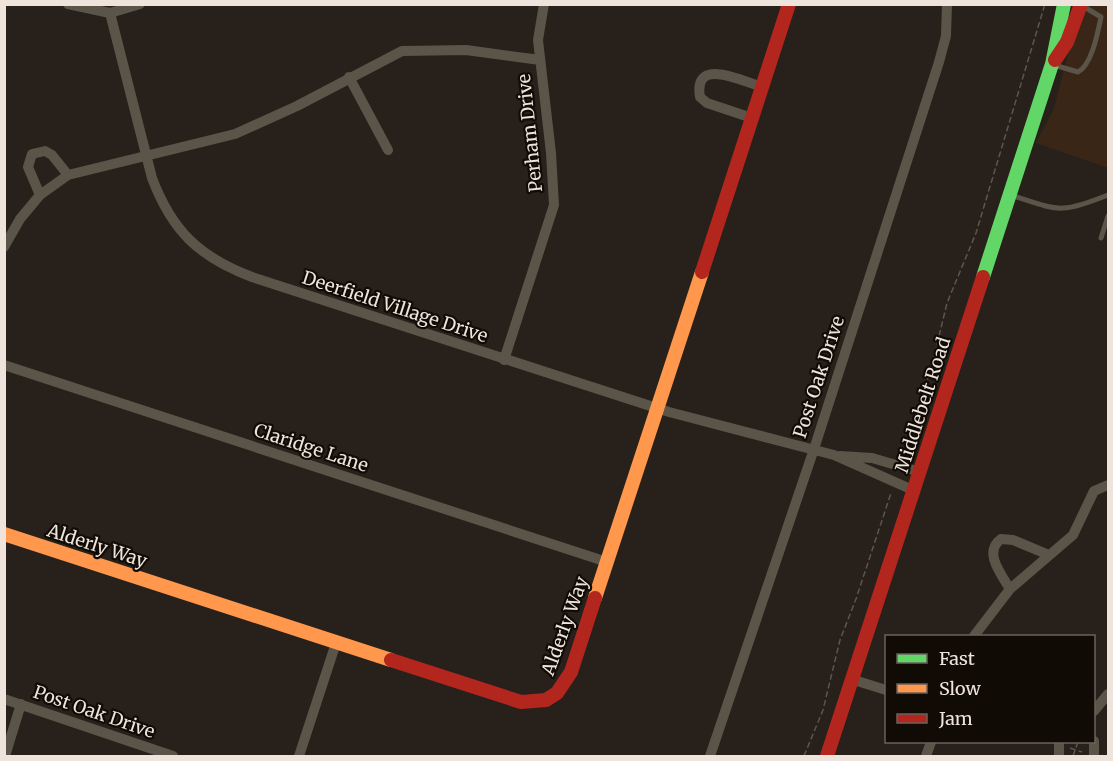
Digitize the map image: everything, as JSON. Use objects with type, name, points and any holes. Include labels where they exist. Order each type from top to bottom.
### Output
[{"type":"street","points":[[68,4],[110,13],[140,4]]},
{"type":"street","name":"Perham Drive","points":[[504,360],[554,205],[551,153],[538,40],[544,4]]},
{"type":"street","name":"Alderly Way","points":[[4,534],[521,702],[545,702],[556,696],[571,672],[789,4]]},
{"type":"street","name":"Post Oak Drive","points":[[710,756],[939,62],[946,36],[947,4]]},
{"type":"street","name":"Middlebelt Road","points":[[827,756],[854,680],[1052,64],[1064,4]]},
{"type":"street","name":"Middlebelt Road","points":[[1052,64],[1067,42],[1081,4]]},
{"type":"street","name":"Deerfield Village Drive","points":[[110,13],[146,154],[161,202],[175,226],[219,263],[252,278],[657,408],[834,455],[915,491]]},
{"type":"street","points":[[4,247],[20,219],[40,195],[68,175],[235,134],[289,111],[349,77],[402,51],[466,50],[540,60]]},
{"type":"street","points":[[752,118],[707,103],[700,97],[701,79],[707,74],[715,73],[762,87]]},
{"type":"street","points":[[349,77],[388,150]]},
{"type":"street","points":[[40,195],[28,167],[32,154],[45,151],[52,155],[68,175]]},
{"type":"street","name":"Claridge Lane","points":[[4,365],[607,562]]},
{"type":"street","name":"Deerfield Village Drive","points":[[834,455],[872,458],[920,472]]},
{"type":"street","points":[[975,635],[1010,589],[1073,536],[1094,491],[1108,485]]},
{"type":"street","points":[[1010,589],[995,562],[992,552],[995,543],[1001,539],[1013,540],[1049,555]]},
{"type":"street","points":[[299,756],[336,643]]},
{"type":"street","points":[[854,680],[885,690]]},
{"type":"street","points":[[1095,710],[1108,694]]},
{"type":"street","name":"Post Oak Drive","points":[[4,699],[173,756]]},
{"type":"street","points":[[5,756],[21,704]]},
{"type":"street","points":[[1055,743],[1059,756]]},
{"type":"lane","points":[[1052,64],[1078,72],[1083,70],[1088,61],[1101,17],[1081,4]]},
{"type":"lane","points":[[1010,195],[1057,210],[1072,209],[1108,195]]},
{"type":"lane","points":[[1101,237],[1108,216]]},
{"type":"path","points":[[900,466],[933,361],[946,303],[976,233],[1045,4]]},
{"type":"path","points":[[804,756],[823,710],[840,640],[895,484]]},
{"type":"path","points":[[1055,743],[1095,756]]},
{"type":"path","points":[[1073,756],[1077,743]]},
{"type":"shaded area","points":[[1086,5],[1108,5],[1108,168],[1036,143],[1054,108],[1069,50]]},
{"type":"traffic: fast","points":[[983,277],[1052,64],[1064,4]]},
{"type":"traffic: slow","points":[[595,598],[702,272]]},
{"type":"traffic: slow","points":[[4,534],[391,660]]},
{"type":"traffic: jam","points":[[702,272],[789,4]]},
{"type":"traffic: jam","points":[[1055,60],[1067,42],[1081,4]]},
{"type":"traffic: jam","points":[[827,756],[983,277]]},
{"type":"traffic: jam","points":[[391,660],[521,702],[546,700],[557,693],[571,672],[595,598]]}]
